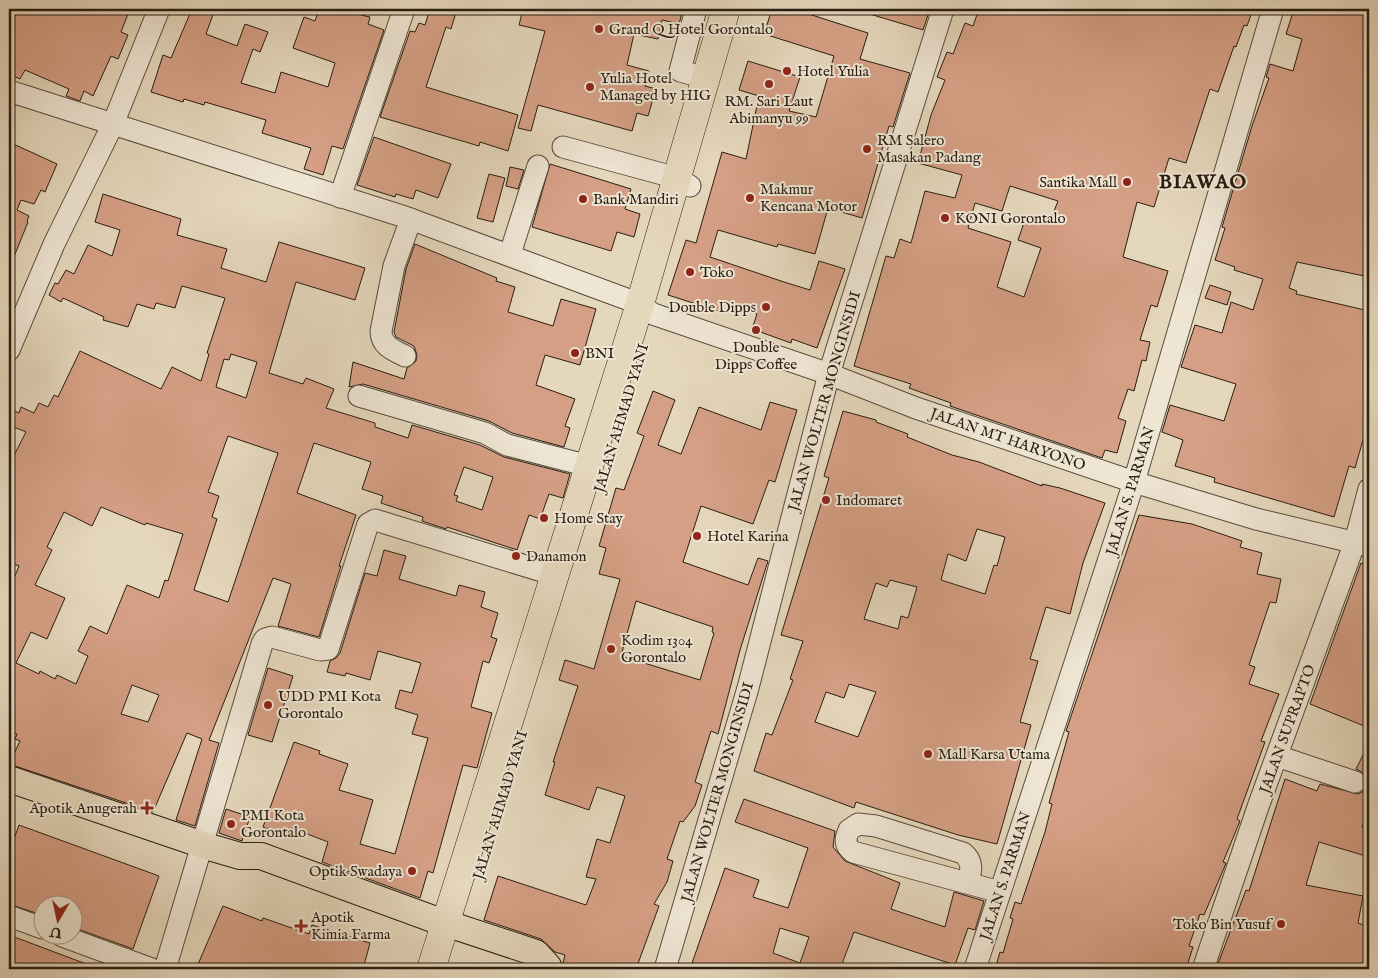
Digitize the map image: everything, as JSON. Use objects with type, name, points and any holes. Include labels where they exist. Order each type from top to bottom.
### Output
[{"type":"highway","name":"JALAN AHMAD YANI","points":[[684,182],[706,78],[726,9]]},
{"type":"highway","name":"JALAN AHMAD YANI","points":[[452,932],[647,309],[684,182],[741,9]]},
{"type":"highway","name":"JALAN AHMAD YANI","points":[[550,619],[555,576],[589,466],[611,423]]},
{"type":"highway","points":[[431,969],[452,932]]},
{"type":"highway","points":[[448,969],[452,932]]},
{"type":"main road","points":[[9,780],[240,856],[258,867],[452,932],[536,953],[552,968]]},
{"type":"street","points":[[9,350],[54,244],[113,124],[159,9]]},
{"type":"street","points":[[340,198],[404,9]]},
{"type":"street","points":[[696,9],[680,70],[706,78]]},
{"type":"street","name":"JALAN WOLTER MONGINSIDI","points":[[665,969],[748,688],[829,374],[943,9]]},
{"type":"street","name":"JALAN S. PARMAN","points":[[975,969],[1134,482],[1273,9]]},
{"type":"street","name":"JALAN MT HARYONO","points":[[9,91],[340,198],[408,218],[510,254],[647,309],[829,374],[916,408],[1134,482],[1256,519],[1362,544]]},
{"type":"street","points":[[563,147],[684,182]]},
{"type":"street","points":[[510,254],[538,166]]},
{"type":"street","points":[[405,356],[387,346],[383,341],[381,331],[394,266],[408,218]]},
{"type":"street","points":[[359,396],[486,433],[507,445],[589,466]]},
{"type":"street","name":"JALAN SUPRAPTO","points":[[1203,969],[1277,756],[1362,544],[1369,489]]},
{"type":"street","points":[[165,969],[262,644],[265,639],[272,637],[320,650],[328,649],[368,524],[375,520],[555,576]]},
{"type":"street","points":[[1277,756],[1355,782]]},
{"type":"street","points":[[968,884],[972,868],[968,857],[963,853],[876,826],[858,824],[848,830],[847,845],[853,852],[968,884],[1000,892]]},
{"type":"street","points":[[9,916],[32,924]]},
{"type":"street","points":[[82,943],[152,969]]},
{"type":"building","points":[[9,9],[130,9],[121,32],[128,35],[118,59],[111,56],[93,96],[84,91],[80,101],[66,96],[69,89],[25,70],[20,79],[9,74]]},
{"type":"building","points":[[192,9],[215,9],[206,34],[237,46],[245,24],[268,32],[260,52],[253,49],[241,83],[275,93],[281,72],[328,87],[335,63],[293,48],[304,17],[315,21],[319,9],[363,9],[361,15],[370,17],[368,24],[384,30],[343,149],[332,146],[323,175],[304,169],[311,148],[262,133],[266,120],[205,102],[204,105],[184,99],[183,102],[151,92],[163,55],[171,58]]},
{"type":"building","points":[[430,9],[457,9],[451,29],[446,27],[426,87],[518,115],[508,151],[480,142],[479,146],[380,117],[410,31],[415,32],[419,23],[425,25]]},
{"type":"building","points":[[523,9],[683,9],[679,24],[662,20],[658,39],[634,34],[627,65],[649,71],[645,86],[656,89],[648,116],[637,113],[632,131],[538,105],[531,131],[518,128],[545,31],[519,25]]},
{"type":"building","points":[[772,9],[793,9],[868,33],[860,59],[910,73],[893,127],[889,126],[862,218],[828,208],[815,254],[778,244],[777,247],[718,230],[710,257],[810,290],[819,261],[845,269],[817,348],[792,339],[791,343],[752,329],[757,314],[724,302],[721,312],[668,295],[686,240],[696,243],[722,152],[746,159],[759,96],[739,90],[748,61],[800,77],[789,111],[816,117],[834,56],[764,34]]},
{"type":"building","points":[[863,9],[930,9],[923,30],[863,12]]},
{"type":"building","points":[[979,9],[1241,9],[1252,12],[1247,26],[1244,25],[1236,47],[1234,46],[1218,92],[1210,89],[1186,163],[1169,158],[1154,207],[1137,202],[1123,257],[1168,271],[1157,307],[1151,305],[1140,340],[1150,342],[1146,361],[1142,360],[1134,391],[1128,389],[1118,418],[1126,421],[1117,453],[1105,450],[1102,458],[950,406],[951,403],[909,388],[911,384],[854,366],[886,256],[894,258],[900,239],[911,243],[925,191],[955,198],[962,175],[918,163],[931,115],[945,80],[937,77],[947,52],[953,54],[965,23],[973,26]],"holes":[[[1010,186],[1058,201],[1049,224],[1026,217],[1018,240],[1041,248],[1024,297],[997,287],[1011,242],[968,228],[975,203],[1002,211]]]},
{"type":"building","points":[[1294,9],[1369,9],[1369,20],[1363,35],[1369,37],[1365,53],[1369,54],[1369,239],[1366,259],[1369,260],[1369,277],[1297,262],[1289,288],[1297,291],[1296,294],[1369,311],[1369,419],[1355,468],[1349,466],[1334,517],[1214,482],[1215,478],[1175,466],[1183,440],[1162,432],[1170,405],[1224,421],[1236,384],[1181,367],[1195,325],[1222,333],[1231,302],[1253,310],[1263,279],[1234,270],[1235,267],[1215,260],[1225,228],[1222,227],[1252,126],[1269,78],[1266,77],[1270,64],[1293,71],[1302,39],[1286,34]]},
{"type":"building","points":[[374,137],[451,164],[438,198],[416,190],[413,199],[396,194],[395,197],[357,185]]},
{"type":"building","points":[[9,142],[57,164],[45,192],[41,190],[34,204],[21,200],[17,210],[29,216],[28,222],[9,269]]},
{"type":"building","name":"Bank Mandiri","points":[[550,164],[631,189],[625,209],[640,214],[634,237],[617,232],[611,251],[532,227]]},
{"type":"building","points":[[510,167],[524,170],[518,189],[506,186]]},
{"type":"building","points":[[489,174],[505,178],[493,222],[477,218]]},
{"type":"building","points":[[103,194],[181,219],[177,235],[227,249],[221,268],[266,282],[279,242],[365,268],[355,300],[296,282],[269,373],[303,384],[306,378],[334,389],[326,408],[375,423],[375,427],[408,438],[412,425],[480,445],[504,457],[570,474],[563,498],[549,494],[540,519],[529,515],[517,550],[447,527],[446,529],[422,521],[423,517],[381,503],[383,496],[362,489],[371,462],[314,443],[297,493],[356,515],[319,637],[278,626],[291,584],[273,578],[209,740],[219,743],[195,826],[176,820],[202,739],[187,733],[153,812],[9,764],[20,741],[15,739],[17,734],[9,730],[9,590],[19,566],[9,562],[9,465],[26,432],[9,425],[9,408],[19,413],[21,407],[34,413],[39,403],[48,407],[54,395],[58,397],[80,351],[161,389],[172,367],[201,381],[209,354],[207,353],[225,298],[182,286],[175,308],[156,303],[154,309],[137,304],[128,327],[103,320],[104,317],[63,298],[61,302],[49,295],[55,283],[58,284],[66,270],[74,274],[88,245],[112,256],[120,230],[95,222]],"holes":[[[231,354],[257,362],[246,398],[216,387],[224,359],[229,360]],[[228,436],[278,453],[228,602],[194,590],[217,519],[212,517],[219,496],[208,492]],[[464,467],[493,477],[482,510],[456,501],[458,496],[454,495]],[[101,507],[145,525],[146,523],[183,534],[168,581],[165,580],[159,598],[127,585],[107,634],[90,626],[78,651],[88,656],[76,684],[57,675],[55,679],[40,671],[39,674],[16,663],[31,632],[47,639],[65,598],[35,585],[52,550],[47,547],[64,512],[92,526]],[[132,685],[159,695],[148,722],[121,714]]]},
{"type":"building","points":[[415,244],[497,278],[496,281],[515,287],[508,312],[553,326],[561,299],[596,309],[580,365],[545,355],[536,385],[575,399],[565,426],[570,428],[564,447],[512,433],[489,421],[363,384],[349,387],[353,362],[404,379],[407,368],[416,361],[417,355],[414,346],[396,337],[394,332],[406,269]]},
{"type":"building","points":[[1210,285],[1231,292],[1227,305],[1205,298]]},
{"type":"building","points":[[653,391],[675,400],[658,445],[681,454],[699,407],[761,430],[770,402],[797,410],[775,482],[769,480],[753,524],[701,506],[683,562],[748,585],[758,558],[768,561],[740,650],[718,734],[711,731],[695,782],[702,785],[695,806],[683,822],[680,821],[667,859],[673,861],[667,882],[654,904],[659,906],[636,969],[582,969],[563,963],[565,955],[555,952],[541,939],[484,920],[498,876],[586,905],[596,879],[586,877],[597,839],[610,843],[625,796],[597,787],[589,810],[545,795],[555,762],[553,762],[578,686],[559,680],[565,660],[594,669],[620,579],[599,574],[606,548],[599,546],[616,488],[624,490],[644,436],[637,433]],"holes":[[[636,601],[713,627],[712,632],[714,633],[700,680],[621,656]]]},
{"type":"building","points":[[843,411],[876,420],[876,422],[908,434],[907,437],[952,455],[979,462],[1042,486],[1042,484],[1060,488],[1105,503],[1083,563],[1070,614],[1046,607],[1030,659],[1038,661],[1020,722],[1031,725],[997,844],[958,835],[856,802],[854,808],[754,771],[766,733],[772,735],[793,680],[790,679],[803,641],[781,635],[829,478],[824,476]],"holes":[[[977,529],[1005,537],[997,566],[994,565],[985,594],[941,580],[948,554],[966,561]],[[890,580],[917,587],[908,618],[901,616],[898,629],[864,619],[876,583],[887,587]],[[849,684],[876,692],[858,737],[815,722],[826,692],[844,698]]]},
{"type":"building","points":[[1139,515],[1192,524],[1242,541],[1240,547],[1262,553],[1257,574],[1281,579],[1276,603],[1270,602],[1249,665],[1255,667],[1249,684],[1279,694],[1261,741],[1265,742],[1237,819],[1240,821],[1223,862],[1226,863],[1204,915],[1200,914],[1189,946],[1193,947],[1186,969],[995,969],[1000,952],[1003,953],[1013,919],[1010,918],[1015,902],[1021,904],[1045,832],[1052,804],[1049,803],[1069,732],[1066,731]]},
{"type":"building","points":[[384,550],[406,556],[399,579],[456,596],[459,585],[485,592],[481,607],[498,613],[491,637],[497,639],[489,663],[483,661],[471,707],[492,713],[477,768],[463,765],[433,873],[428,871],[420,898],[322,862],[328,842],[292,828],[289,837],[263,827],[294,742],[320,751],[319,754],[348,764],[339,790],[373,800],[360,844],[395,854],[428,738],[412,734],[418,715],[395,708],[400,690],[412,693],[421,663],[378,651],[370,680],[346,673],[345,676],[327,672],[330,661],[340,653],[365,573],[377,576]]},
{"type":"building","points":[[1361,563],[1369,565],[1369,728],[1310,704]]},
{"type":"building","name":"UDD PMI Kota Gorontalo","points":[[268,668],[293,676],[272,742],[248,735]]},
{"type":"building","points":[[1369,743],[1369,806],[1362,827],[1369,829],[1369,857],[1319,842],[1306,885],[1363,896],[1358,923],[1369,927],[1369,969],[1216,969],[1246,890],[1249,891],[1285,779],[1317,791],[1320,784],[1358,794],[1364,791],[1367,780],[1364,773],[1356,769]]},
{"type":"building","points":[[744,799],[835,831],[833,847],[845,861],[900,883],[891,909],[945,927],[954,892],[984,901],[975,930],[968,928],[955,965],[854,932],[840,969],[690,969],[725,868],[759,880],[753,897],[788,908],[808,848],[735,822]],"holes":[[[780,928],[809,937],[800,963],[773,953]]]},
{"type":"building","name":"PMI Kota Gorontalo","points":[[226,809],[250,817],[242,841],[219,833]]},
{"type":"building","points":[[19,825],[159,876],[133,949],[82,931],[82,896],[32,896],[32,912],[9,904],[9,853]]},
{"type":"building","points":[[223,906],[262,921],[263,918],[309,934],[312,925],[370,943],[363,969],[196,969]]},
{"type":"building","points":[[9,935],[32,944],[32,946],[38,946],[97,968],[97,969],[9,969]]},
{"type":"place","name":"Grand Q Hotel Gorontalo","points":[[599,29]]},
{"type":"place","name":"Hotel Yulia","points":[[787,71]]},
{"type":"place","name":"RM. Sari Laut Abimanyu 99","points":[[769,84]]},
{"type":"place","name":"Yulia Hotel Managed by HIG","points":[[590,87]]},
{"type":"place","name":"RM Salero Masakan Padang","points":[[867,149]]},
{"type":"place","name":"Santika Mall","points":[[1127,182]]},
{"type":"place","name":"Makmur Kencana Motor","points":[[750,198]]},
{"type":"place","name":"Bank Mandiri","points":[[583,199]]},
{"type":"place","name":"KONI Gorontalo","points":[[945,218]]},
{"type":"place","name":"Toko","points":[[690,272]]},
{"type":"place","name":"Double Dipps","points":[[766,307]]},
{"type":"place","name":"Double Dipps Coffee","points":[[756,330]]},
{"type":"place","name":"BNI","points":[[575,353]]},
{"type":"place","name":"Indomaret","points":[[826,500]]},
{"type":"place","name":"Home Stay","points":[[544,518]]},
{"type":"place","name":"Hotel Karina","points":[[697,536]]},
{"type":"place","name":"Danamon","points":[[516,556]]},
{"type":"place","name":"Kodim 1304 Gorontalo","points":[[611,649]]},
{"type":"place","name":"UDD PMI Kota Gorontalo","points":[[268,705]]},
{"type":"place","name":"Mall Karsa Utama","points":[[928,754]]},
{"type":"place","name":"Apotik Anugerah","points":[[147,808]]},
{"type":"place","name":"PMI Kota Gorontalo","points":[[231,824]]},
{"type":"place","name":"Optik Swadaya","points":[[412,871]]},
{"type":"place","name":"Toko Bin Yusuf","points":[[1281,924]]},
{"type":"place","name":"Apotik Kimia Farma","points":[[301,926]]},
{"type":"district","name":"BIAWAO","points":[[1203,181]]}]
